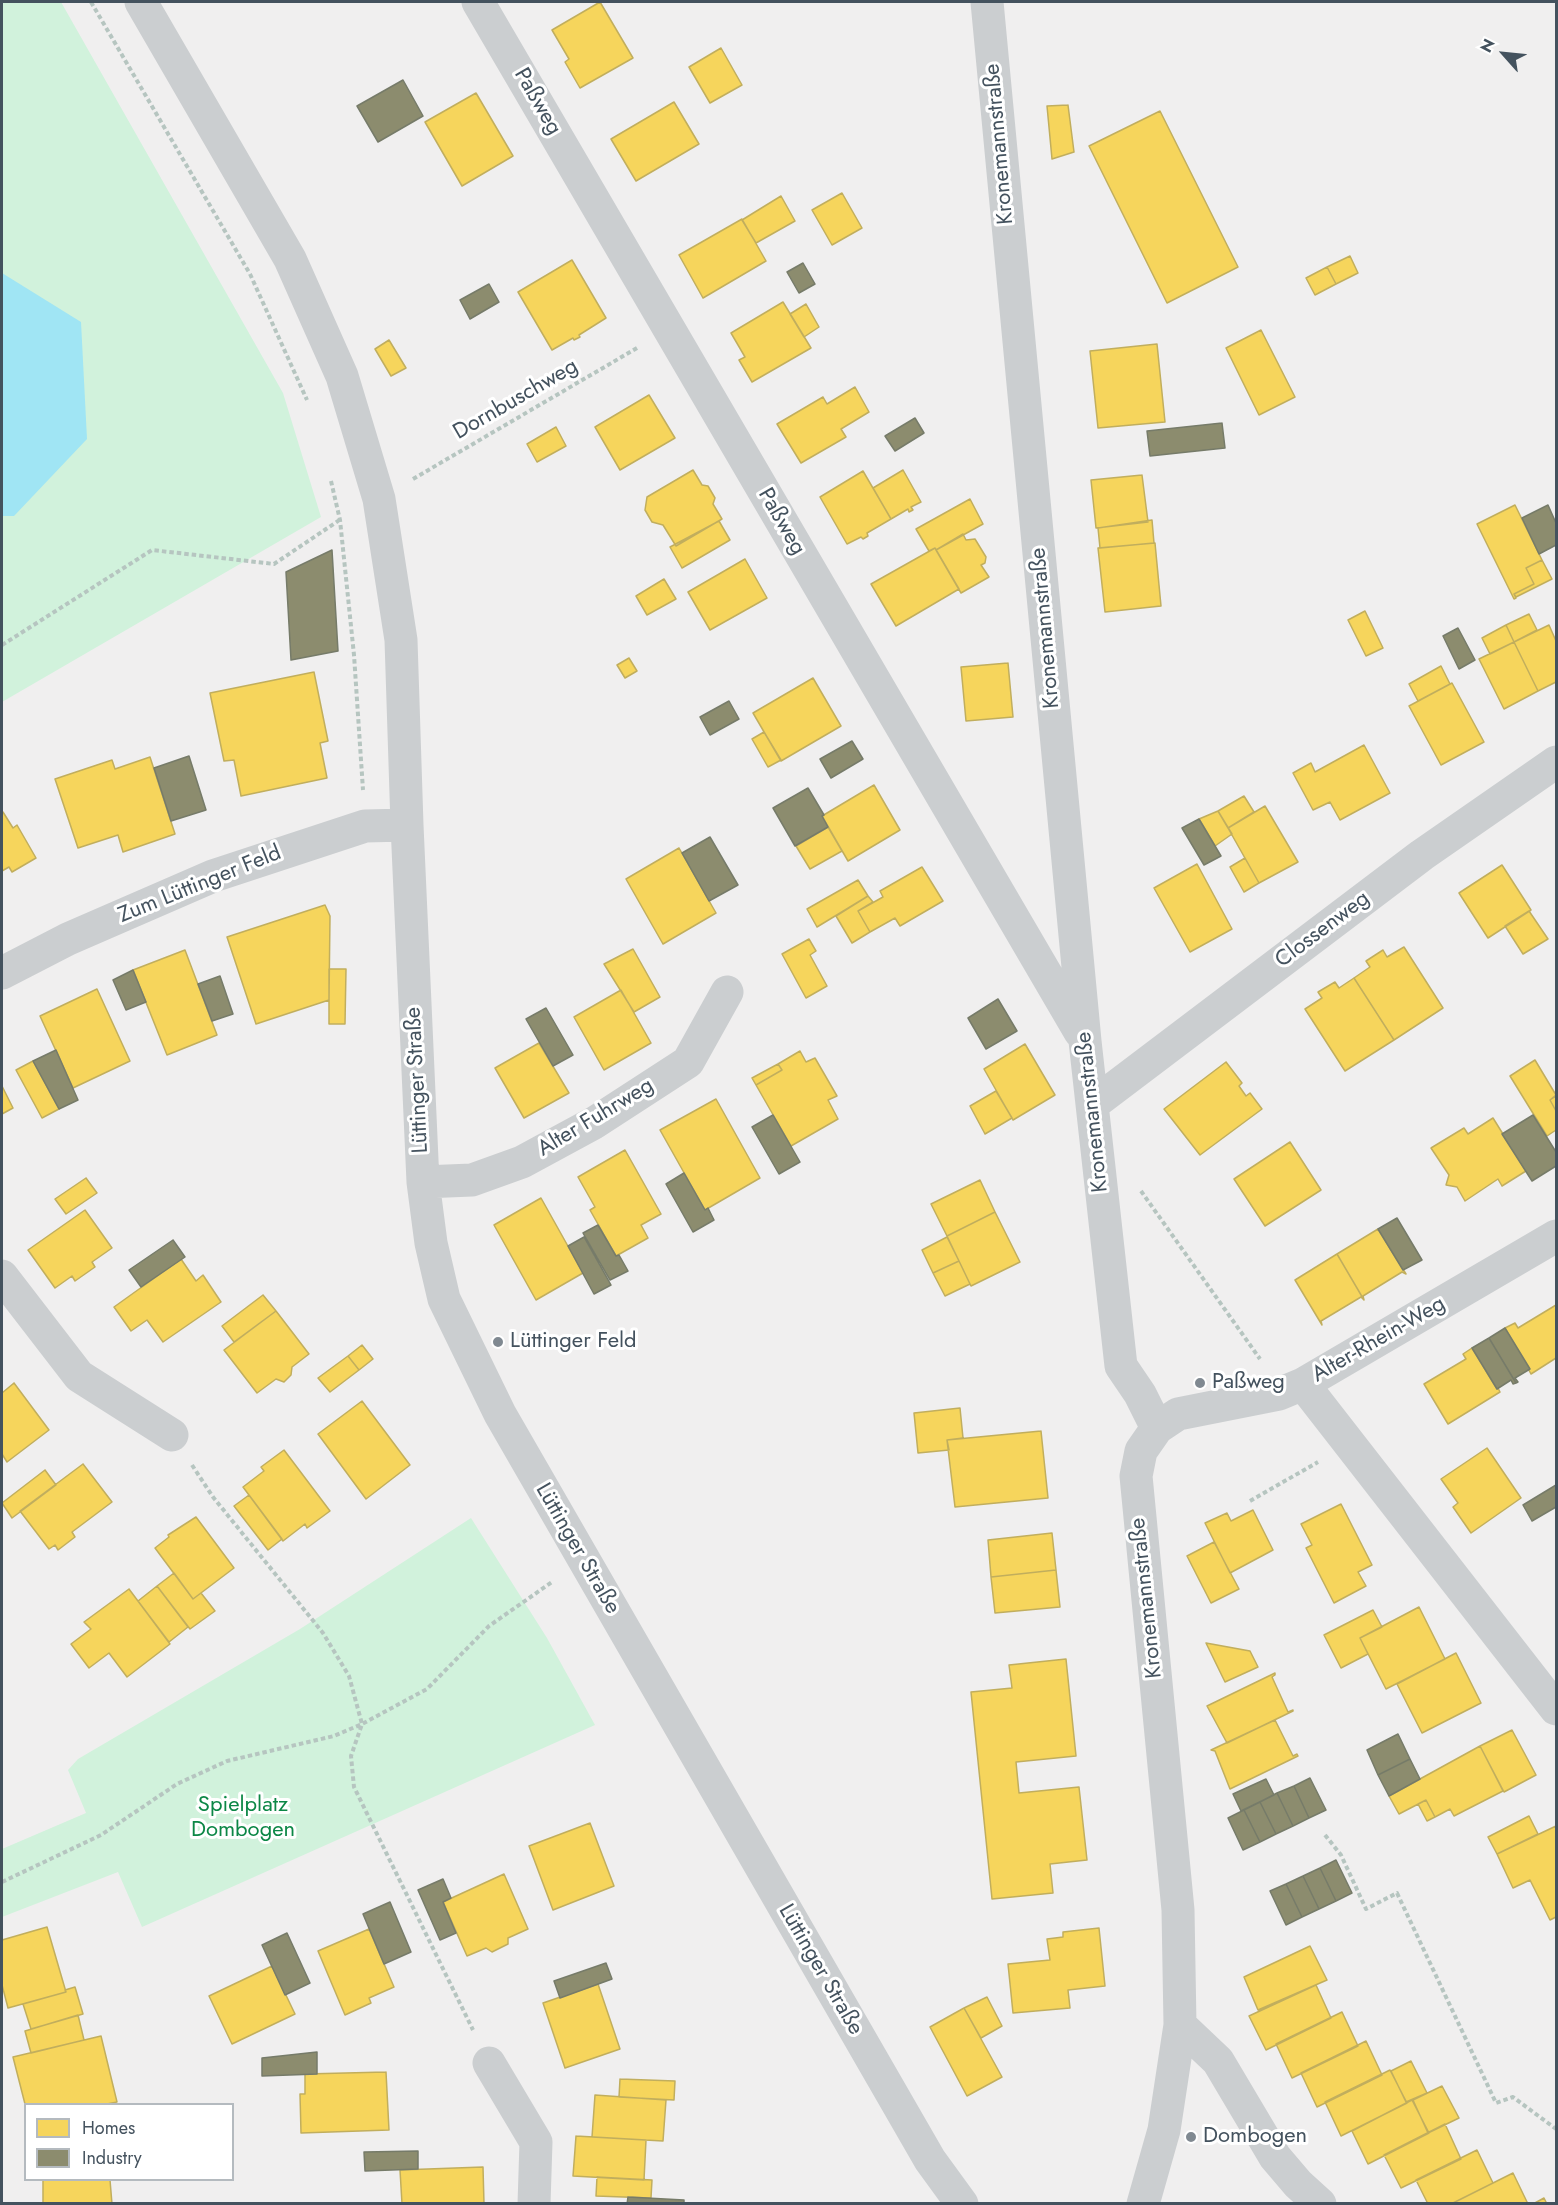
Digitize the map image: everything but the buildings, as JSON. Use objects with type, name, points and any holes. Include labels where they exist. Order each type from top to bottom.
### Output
[{"type":"street","name":"Lüttinger Straße","points":[[141,2],[290,259],[342,376],[379,499],[401,640],[423,1182],[430,1242],[444,1299],[500,1414],[930,2160],[962,2204]]},
{"type":"street","name":"Paßweg","points":[[478,2],[1085,1041]]},
{"type":"street","name":"Kronemannstraße","points":[[987,2],[1085,1041],[1121,1366],[1140,1394],[1158,1428],[1141,1450],[1136,1476],[1178,1910],[1180,2025],[1164,2130],[1143,2204]]},
{"type":"street","name":"Clossenweg","points":[[1093,1104],[1422,855],[1557,762]]},
{"type":"street","name":"Zum Lüttinger Feld","points":[[2,973],[68,939],[213,876],[365,826],[407,825]]},
{"type":"street","name":"Alter Fuhrweg","points":[[423,1182],[472,1180],[522,1162],[594,1122],[688,1062],[727,992]]},
{"type":"street","name":"Alter-Rhein-Weg","points":[[1158,1428],[1178,1414],[1291,1389],[1557,1236]]},
{"type":"street","points":[[2,1276],[80,1376],[172,1435]]},
{"type":"street","points":[[1291,1389],[1349,1443],[1557,1709]]},
{"type":"street","points":[[1180,2025],[1218,2061],[1275,2157],[1298,2184],[1320,2204]]},
{"type":"street","points":[[489,2063],[536,2142],[534,2204]]},
{"type":"path","points":[[91,2],[250,274],[308,401]]},
{"type":"path","name":"Dornbuschweg","points":[[2,645],[152,550],[274,564],[340,520],[669,329]]},
{"type":"path","points":[[330,476],[340,520],[354,655],[365,826]]},
{"type":"path","points":[[1139,1188],[1266,1368],[1291,1389]]},
{"type":"path","points":[[172,1435],[213,1497],[323,1633],[349,1676],[362,1724],[351,1756],[354,1787],[489,2063]]},
{"type":"path","points":[[1250,1501],[1349,1443]]},
{"type":"path","points":[[2,1882],[101,1835],[177,1784],[227,1761],[334,1736],[362,1724],[427,1689],[489,1626],[556,1580]]},
{"type":"path","points":[[1325,1835],[1341,1855],[1366,1909],[1397,1893],[1496,2103],[1513,2097],[1557,2129]]},
{"type":"green space","points":[[2,2],[61,2],[283,393],[321,517],[2,702]]},
{"type":"green space","name":"Spielplatz Dombogen","points":[[471,1518],[547,1638],[595,1725],[142,1927],[118,1872],[2,1917],[2,1849],[86,1813],[68,1770],[78,1759],[300,1629]]},
{"type":"water","points":[[2,273],[81,322],[87,439],[14,516],[2,516]]},
{"type":"place","name":"Lüttinger Feld","points":[[498,1342]]},
{"type":"place","name":"Paßweg","points":[[1200,1383]]},
{"type":"place","name":"Dombogen","points":[[1191,2137]]}]
